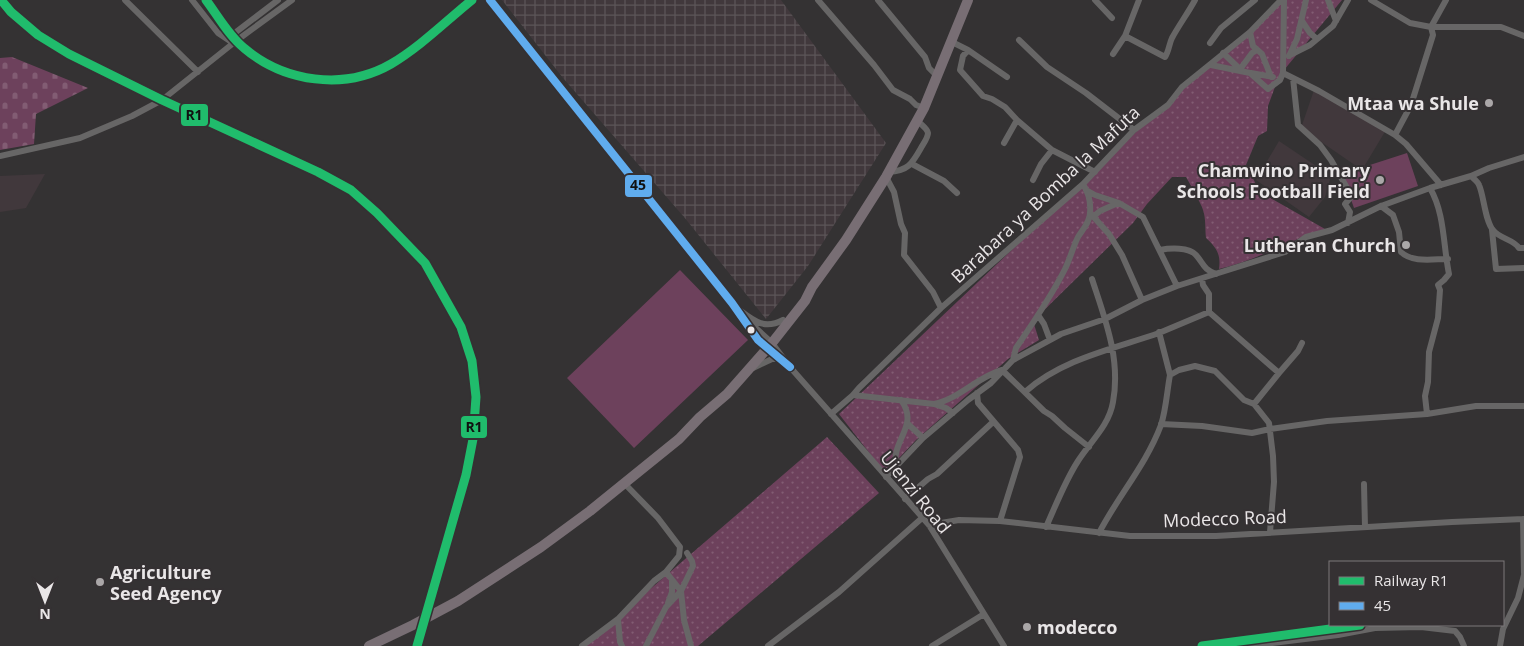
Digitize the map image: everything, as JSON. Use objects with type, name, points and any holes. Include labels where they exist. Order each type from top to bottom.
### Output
[{"type":"highway","points":[[700,417],[709,404],[805,301],[812,286],[846,240],[918,122],[968,0]]},
{"type":"highway","points":[[369,646],[458,601],[541,547],[679,439],[700,417],[727,394],[747,372],[783,320],[812,286]]},
{"type":"street","points":[[125,0],[198,72]]},
{"type":"street","points":[[192,0],[218,33],[230,41]]},
{"type":"street","points":[[0,156],[80,138],[132,116],[162,100],[198,72],[230,41],[278,0]]},
{"type":"street","points":[[230,41],[292,0]]},
{"type":"street","name":"Ujenzi Road","points":[[490,0],[732,303],[744,322],[790,367],[928,525],[1004,646]]},
{"type":"street","points":[[818,0],[894,90],[910,99],[916,105],[924,108]]},
{"type":"street","points":[[878,0],[926,57],[929,68],[938,77]]},
{"type":"street","points":[[1095,0],[1112,18]]},
{"type":"street","points":[[1113,54],[1125,36],[1139,0]]},
{"type":"street","points":[[1125,36],[1165,57],[1169,51],[1171,40],[1195,0]]},
{"type":"street","points":[[1210,43],[1221,28],[1255,0]]},
{"type":"street","points":[[1211,65],[1276,77],[1283,69],[1282,0]]},
{"type":"street","name":"Barabara ya Bomba la Mafuta","points":[[831,414],[853,395],[941,308],[1085,187],[1095,172],[1134,130],[1168,105],[1182,86],[1211,65],[1250,32],[1282,0]]},
{"type":"street","points":[[1223,53],[1268,89],[1280,80],[1294,46],[1306,0]]},
{"type":"street","points":[[1328,0],[1336,21]]},
{"type":"street","points":[[1290,55],[1301,50],[1333,26],[1348,0]]},
{"type":"street","points":[[1371,0],[1410,23],[1431,27],[1501,27],[1524,36]]},
{"type":"street","points":[[1395,135],[1411,105],[1433,35],[1431,27],[1446,0]]},
{"type":"street","points":[[1302,21],[1310,33],[1317,39]]},
{"type":"street","points":[[1250,32],[1253,46],[1262,54],[1271,77]]},
{"type":"street","points":[[1019,40],[1047,67],[1086,92],[1134,130]]},
{"type":"street","points":[[952,42],[968,50],[1007,77]]},
{"type":"street","points":[[1284,44],[1287,47],[1294,46]]},
{"type":"street","points":[[968,50],[963,56],[960,70],[983,96],[1005,107],[1052,150],[1095,172]]},
{"type":"street","points":[[1245,71],[1252,53],[1257,50]]},
{"type":"street","points":[[1283,69],[1293,78],[1395,135],[1406,144],[1441,185]]},
{"type":"street","points":[[1293,78],[1298,125],[1320,145],[1350,193],[1351,197],[1345,204],[1350,212],[1348,223]]},
{"type":"street","points":[[1004,143],[1017,120]]},
{"type":"street","points":[[918,122],[926,128],[928,133],[912,164],[905,169],[887,175],[894,192],[900,224],[905,233],[904,256],[927,283],[941,308]]},
{"type":"street","points":[[1033,180],[1041,164],[1052,150]]},
{"type":"street","points":[[886,477],[923,438],[991,383],[1013,360],[1061,334],[1105,319],[1142,300],[1177,286],[1286,252],[1306,237],[1332,230],[1381,206],[1524,157]]},
{"type":"street","points":[[912,164],[944,181],[958,193]]},
{"type":"street","points":[[1471,176],[1479,184],[1492,230],[1496,269],[1524,268]]},
{"type":"street","points":[[1085,187],[1095,195],[1119,203],[1144,217],[1177,286]]},
{"type":"street","points":[[1085,187],[1092,214],[1109,234],[1122,255],[1142,300]]},
{"type":"street","points":[[1427,414],[1425,396],[1428,382],[1429,352],[1438,318],[1440,290],[1438,285],[1449,274],[1448,258],[1438,207],[1430,188]]},
{"type":"street","points":[[1013,360],[1016,348],[1065,271],[1077,239],[1092,214],[1119,203]]},
{"type":"street","points":[[1381,206],[1393,215],[1399,232],[1401,252],[1404,256],[1428,260],[1448,258]]},
{"type":"street","points":[[1492,230],[1504,239],[1516,244],[1519,248],[1524,248]]},
{"type":"street","points":[[1494,244],[1504,239]]},
{"type":"street","points":[[1160,250],[1173,247],[1195,253],[1207,270],[1216,274]]},
{"type":"street","points":[[1046,527],[1078,460],[1106,422],[1113,404],[1115,375],[1113,348],[1092,278]]},
{"type":"street","points":[[1202,279],[1208,294],[1209,312],[1279,374]]},
{"type":"street","points":[[732,303],[744,313],[766,325],[783,320]]},
{"type":"street","points":[[1025,392],[1054,370],[1209,312]]},
{"type":"street","points":[[1038,315],[1044,324],[1050,340]]},
{"type":"street","points":[[1099,533],[1110,512],[1142,466],[1161,424],[1170,375],[1159,332]]},
{"type":"street","name":"Ujenzi Road","points":[[767,343],[780,359],[790,367]]},
{"type":"street","points":[[1254,404],[1298,351],[1302,343]]},
{"type":"street","points":[[747,372],[766,361],[780,359]]},
{"type":"street","points":[[1170,375],[1195,366],[1215,370],[1244,400],[1254,404],[1269,423],[1274,482],[1270,532]]},
{"type":"street","points":[[1002,370],[1044,411],[1089,446]]},
{"type":"street","points":[[934,404],[948,400],[991,373],[1002,370]]},
{"type":"street","points":[[977,393],[978,403]]},
{"type":"street","points":[[853,395],[934,404],[946,408],[953,413]]},
{"type":"street","points":[[896,466],[894,457],[908,424],[906,407],[901,400]]},
{"type":"street","points":[[968,400],[978,403],[1018,450],[1020,457],[1000,521]]},
{"type":"street","points":[[1161,424],[1202,426],[1252,433],[1327,421],[1427,414],[1476,406],[1524,406]]},
{"type":"street","points":[[905,499],[928,478],[937,474],[994,422]]},
{"type":"street","points":[[908,424],[923,438]]},
{"type":"street","points":[[582,646],[618,619],[654,580],[666,572],[679,556],[680,547],[658,518],[624,483]]},
{"type":"street","points":[[1364,484],[1365,526]]},
{"type":"street","points":[[768,646],[839,592],[922,518]]},
{"type":"street","points":[[1500,646],[1503,629],[1518,598],[1524,574],[1524,519]]},
{"type":"street","name":"Modecco Road","points":[[928,525],[959,520],[1000,521],[1139,536],[1216,536],[1365,526],[1524,519]]},
{"type":"street","points":[[667,606],[681,591],[692,566],[692,561],[686,553]]},
{"type":"street","points":[[666,572],[681,591],[684,620],[690,646]]},
{"type":"street","points":[[646,646],[667,606],[672,592],[672,580]]},
{"type":"street","points":[[932,646],[984,614]]},
{"type":"street","points":[[618,619],[622,646]]},
{"type":"street","points":[[1248,646],[1338,635],[1375,628],[1404,626],[1455,631],[1464,646]]},
{"type":"shaded area","points":[[502,0],[781,0],[886,143],[808,266],[766,319],[684,217],[563,78]]},
{"type":"shaded area","points":[[1314,90],[1386,130],[1362,170],[1301,128]]},
{"type":"shaded area","points":[[1279,141],[1331,176],[1325,197],[1309,217],[1256,180]]},
{"type":"shaded area","points":[[45,174],[26,208],[0,212],[0,176]]},
{"type":"green space","points":[[1282,0],[1342,0],[1279,76],[1268,106],[1267,131],[1258,136],[1246,165],[1260,192],[1325,229],[1246,261],[1219,269],[1217,252],[1206,238],[1204,213],[1198,198],[1186,177],[1172,177],[1147,204],[1133,223],[1033,321],[1039,340],[1008,359],[916,440],[885,473],[839,414],[1137,131]]},
{"type":"green space","points":[[12,57],[88,88],[36,114],[34,144],[0,150],[0,58]]},
{"type":"green space","name":"Chamwino Primary Schools Football Field","points":[[1407,153],[1418,186],[1354,208],[1342,174]]},
{"type":"green space","points":[[680,270],[748,340],[634,448],[567,378]]},
{"type":"green space","points":[[827,437],[879,493],[698,646],[584,646]]},
{"type":"rail line","name":"R1","points":[[1,0],[11,12],[38,35],[69,54],[162,100],[318,172],[351,190],[377,213],[425,263],[461,327],[472,361],[476,397],[473,439],[466,475],[417,646]]},
{"type":"rail line","name":"R1","points":[[206,0],[233,38],[260,60],[277,69],[296,75],[334,80],[354,78],[391,64],[423,42],[472,0]]},
{"type":"rail line","name":"R1","points":[[1202,646],[1352,626]]},
{"type":"transit line","name":"45","points":[[490,0],[732,303],[758,340],[790,367]]},
{"type":"place","name":"Mtaa wa Shule","points":[[1489,103]]},
{"type":"place","name":"Chamwino Primary Schools Football Field","points":[[1380,180]]},
{"type":"place","name":"Lutheran Church","points":[[1406,245]]},
{"type":"place","name":"Agriculture Seed Agency","points":[[100,582]]},
{"type":"place","name":"modecco","points":[[1027,627]]}]
